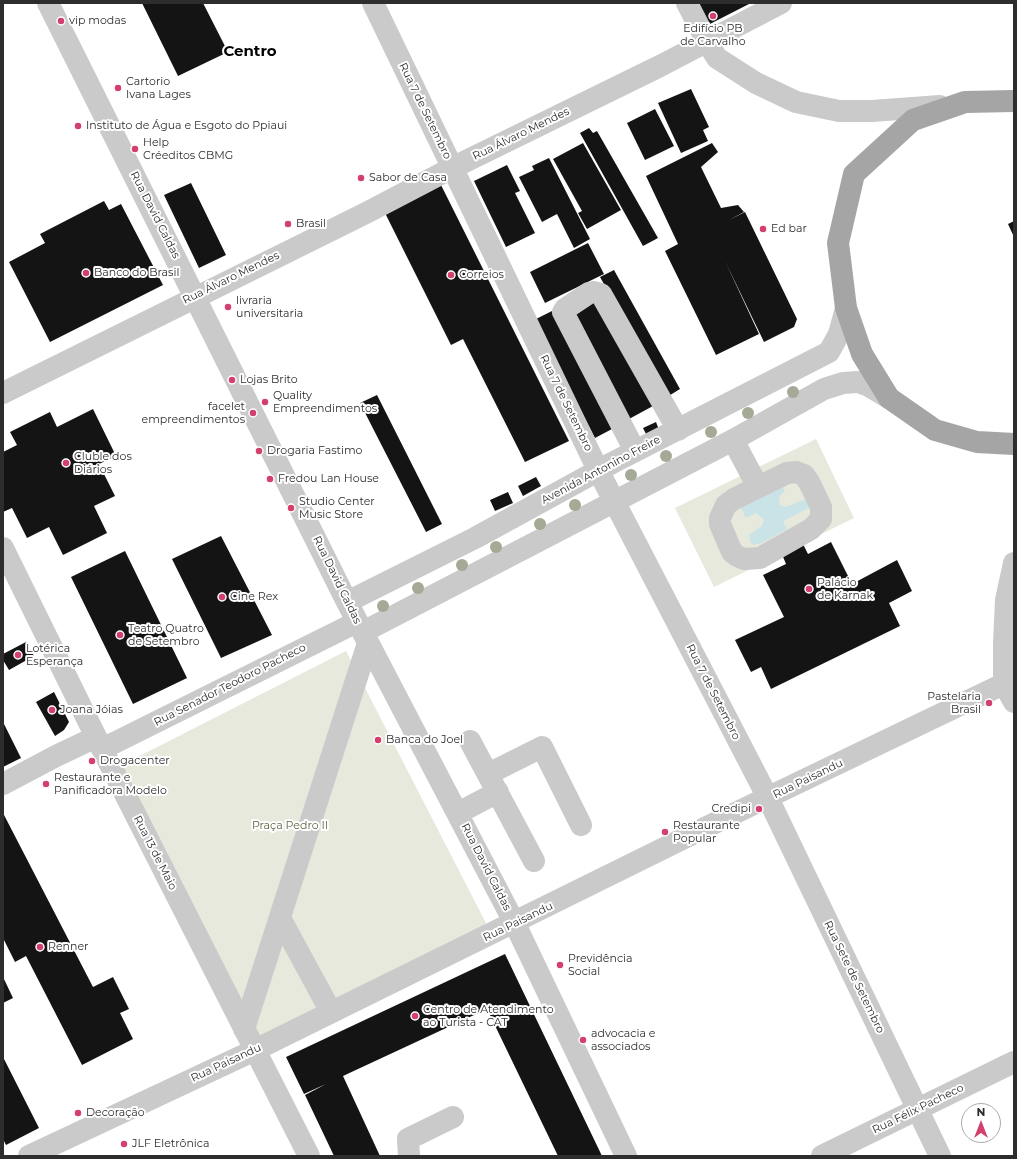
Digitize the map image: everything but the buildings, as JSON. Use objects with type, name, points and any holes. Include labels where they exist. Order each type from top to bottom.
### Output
[{"type":"main road","points":[[1014,101],[965,102],[913,120],[854,174],[838,243],[846,308],[862,354],[889,398],[936,430],[977,442],[1014,444]]},
{"type":"street","name":"Rua David Caldas","points":[[48,3],[196,296],[347,602],[458,812],[515,924],[626,1156]]},
{"type":"street","name":"Rua 7 de Setembro","points":[[374,3],[598,470],[768,798]]},
{"type":"street","points":[[687,3],[717,58],[756,83],[796,102],[839,111],[929,108],[965,102]]},
{"type":"street","name":"Rua Álvaro Mendes","points":[[3,392],[366,213],[452,168],[707,42],[781,3]]},
{"type":"street","points":[[635,451],[563,312],[565,309],[590,293],[594,292],[601,294],[678,430]]},
{"type":"street","name":"Avenida Antonino Freire","points":[[347,602],[390,579],[475,538],[598,470],[829,352],[838,334],[846,308]]},
{"type":"street","points":[[244,1029],[280,918],[363,632],[739,437],[824,389],[844,382],[863,384],[889,398]]},
{"type":"street","points":[[729,404],[739,437],[758,487]]},
{"type":"street","points":[[796,472],[804,475],[821,506],[821,519],[811,529],[760,558],[744,559],[732,552],[720,518],[726,505],[734,499],[758,487],[787,473],[796,472]]},
{"type":"street","points":[[475,538],[490,566]]},
{"type":"street","name":"Rua 13 de Maio","points":[[3,548],[99,743],[309,1156]]},
{"type":"street","points":[[1011,688],[1004,643],[1006,600],[1014,563]]},
{"type":"street","points":[[390,579],[406,610]]},
{"type":"street","name":"Rua Senador Teodoro Pacheco","points":[[3,784],[56,756],[99,743],[363,632]]},
{"type":"street","name":"Rua Paisandu","points":[[29,1156],[255,1050],[515,924],[768,798],[1011,688]]},
{"type":"street","points":[[470,741],[534,861]]},
{"type":"street","points":[[458,812],[493,783],[542,747],[581,825]]},
{"type":"street","name":"Rua Sete de Setembro","points":[[768,798],[940,1156]]},
{"type":"street","points":[[280,918],[331,1012]]},
{"type":"street","name":"Rua Félix Pacheco","points":[[822,1156],[1014,1062]]},
{"type":"street","points":[[408,1156],[408,1139],[453,1117]]},
{"type":"green space","points":[[816,439],[854,518],[714,587],[675,508]]},
{"type":"green space","name":"Praça Pedro II","points":[[346,651],[489,929],[256,1041],[114,769]]},
{"type":"water","points":[[781,485],[785,491],[779,496],[780,505],[786,507],[806,499],[809,508],[783,521],[787,529],[762,543],[753,545],[750,541],[749,535],[762,526],[764,519],[756,513],[746,518],[740,506]]},
{"type":"place","name":"Edifício PB de Carvalho","points":[[713,16]]},
{"type":"place","name":"vip modas","points":[[61,21]]},
{"type":"place","name":"Cartorio Ivana Lages","points":[[118,88]]},
{"type":"place","name":"Instituto de Água e Esgoto do Ppiaui","points":[[78,126]]},
{"type":"place","name":"Help Créeditos CBMG","points":[[135,149]]},
{"type":"place","name":"Sabor de Casa","points":[[361,178]]},
{"type":"place","name":"Brasil","points":[[288,224]]},
{"type":"place","name":"Ed bar","points":[[763,229]]},
{"type":"place","name":"Banco do Brasil","points":[[86,273]]},
{"type":"place","name":"Correios","points":[[451,275]]},
{"type":"place","name":"livraria universitaria","points":[[228,307]]},
{"type":"place","name":"Lojas Brito","points":[[232,380]]},
{"type":"place","name":"Quality Empreendimentos","points":[[265,402]]},
{"type":"place","name":"facelet empreendimentos","points":[[253,413]]},
{"type":"place","name":"Drogaria Fastimo","points":[[259,451]]},
{"type":"place","name":"Cluble dos Diários","points":[[66,463]]},
{"type":"place","name":"Fredou Lan House","points":[[270,479]]},
{"type":"place","name":"Studio Center Music Store","points":[[291,508]]},
{"type":"place","name":"Palácio de Karnak","points":[[809,589]]},
{"type":"place","name":"Cine Rex","points":[[222,597]]},
{"type":"place","name":"Teatro Quatro de Setembro","points":[[120,635]]},
{"type":"place","name":"Lotérica Esperança","points":[[18,655]]},
{"type":"place","name":"Pastelaria Brasil","points":[[989,703]]},
{"type":"place","name":"Joana Jóias","points":[[52,710]]},
{"type":"place","name":"Banca do Joel","points":[[378,740]]},
{"type":"place","name":"Drogacenter","points":[[92,761]]},
{"type":"place","name":"Restaurante e Panificadora Modelo","points":[[46,784]]},
{"type":"place","name":"Credipi","points":[[759,809]]},
{"type":"place","name":"Restaurante Popular","points":[[665,832]]},
{"type":"place","name":"Renner","points":[[40,947]]},
{"type":"place","name":"Previdência Social","points":[[560,965]]},
{"type":"place","name":"Centro de Atendimento ao Turista - CAT","points":[[415,1016]]},
{"type":"place","name":"advocacia e associados","points":[[583,1040]]},
{"type":"place","name":"Decoração","points":[[78,1113]]},
{"type":"place","name":"JLF Eletrônica","points":[[124,1144]]},
{"type":"district","name":"Centro","points":[[250,52]]}]
